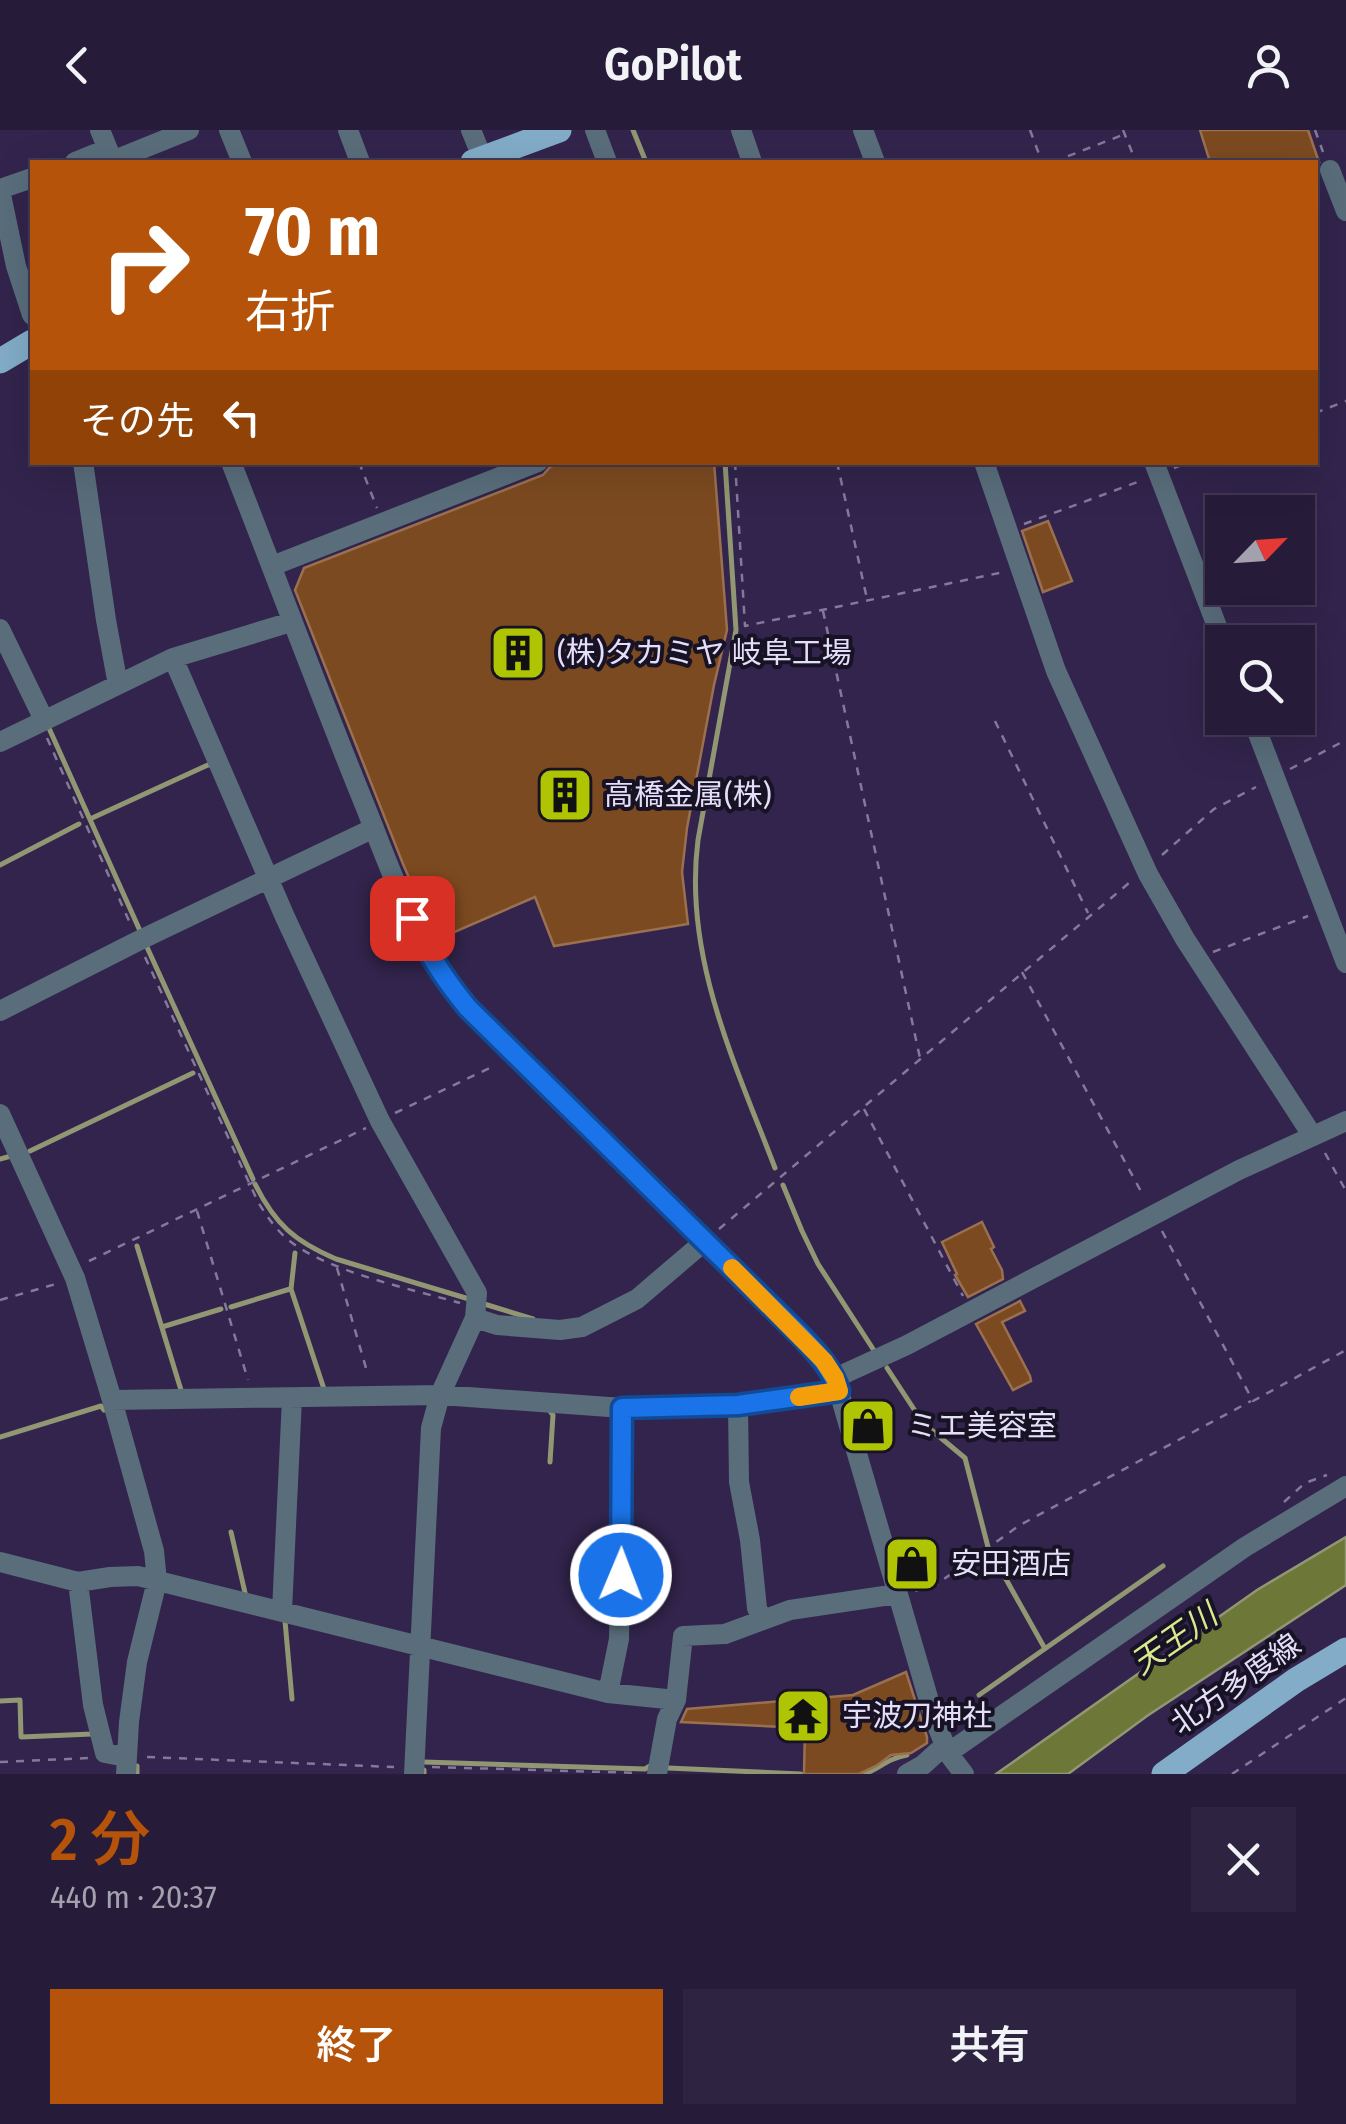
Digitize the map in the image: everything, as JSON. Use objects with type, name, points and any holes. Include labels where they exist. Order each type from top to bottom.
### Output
[{"type":"main road","points":[[483,160],[559,130]]},
{"type":"main road","points":[[0,361],[30,343]]},
{"type":"main road","name":"北方多度線","points":[[1164,1774],[1296,1680],[1346,1650]]},
{"type":"street","points":[[80,160],[190,130]]},
{"type":"street","points":[[229,130],[241,160]]},
{"type":"street","points":[[348,130],[359,160]]},
{"type":"street","points":[[471,130],[480,160]]},
{"type":"street","points":[[595,130],[606,160]]},
{"type":"street","points":[[741,130],[751,160]]},
{"type":"street","points":[[863,130],[874,160]]},
{"type":"street","points":[[1330,170],[1346,212]]},
{"type":"street","points":[[30,179],[0,189],[16,266],[30,308]]},
{"type":"street","points":[[83,465],[118,685]]},
{"type":"street","points":[[232,465],[374,828],[424,948],[445,980],[468,1008],[824,1361],[837,1385],[897,1596],[954,1760]]},
{"type":"street","points":[[480,465],[487,483]]},
{"type":"street","points":[[272,566],[531,465]]},
{"type":"street","points":[[985,465],[1056,671],[1146,869],[1197,958],[1313,1134]]},
{"type":"street","points":[[1156,468],[1216,625]]},
{"type":"street","points":[[0,742],[172,658],[291,622]]},
{"type":"street","points":[[0,629],[41,721]]},
{"type":"street","points":[[172,658],[268,880],[380,1120],[476,1294],[475,1313],[440,1395],[431,1428],[415,1771]]},
{"type":"street","points":[[1259,735],[1346,963]]},
{"type":"street","points":[[0,1011],[374,828]]},
{"type":"street","points":[[0,1114],[73,1273],[154,1551],[157,1581],[119,1761]]},
{"type":"street","points":[[112,1400],[440,1395],[622,1408],[738,1405],[837,1385],[1153,1216],[1346,1121]]},
{"type":"street","points":[[475,1313],[496,1325],[560,1330],[582,1327],[637,1299],[705,1241]]},
{"type":"street","points":[[282,1611],[292,1398]]},
{"type":"street","points":[[738,1405],[738,1482],[762,1620]]},
{"type":"street","points":[[608,1693],[619,1639],[622,1408]]},
{"type":"street","points":[[907,1774],[923,1765],[954,1760],[1339,1480]]},
{"type":"street","points":[[0,1562],[78,1582],[138,1576],[608,1693],[676,1700]]},
{"type":"street","points":[[78,1582],[93,1705],[119,1761]]},
{"type":"street","points":[[657,1774],[666,1719],[676,1700],[683,1636],[726,1634],[790,1610],[897,1596]]},
{"type":"path","points":[[1030,130],[1041,160]]},
{"type":"path","points":[[1315,130],[1330,170]]},
{"type":"path","points":[[1058,160],[1124,132],[1135,160]]},
{"type":"path","points":[[1318,412],[1346,401]]},
{"type":"path","points":[[361,465],[383,523]]},
{"type":"path","points":[[734,465],[745,626],[1020,569]]},
{"type":"path","points":[[838,465],[867,600]]},
{"type":"path","points":[[1008,530],[1156,468]]},
{"type":"path","points":[[823,610],[920,1059]]},
{"type":"path","points":[[41,721],[138,941],[268,1218],[286,1238],[336,1266],[475,1313]]},
{"type":"path","points":[[996,721],[1090,916]]},
{"type":"path","points":[[705,1241],[1214,809],[1346,740]]},
{"type":"path","points":[[1197,958],[1326,910]]},
{"type":"path","points":[[1022,972],[1253,1400]]},
{"type":"path","points":[[0,1300],[73,1273],[196,1209],[501,1062],[513,1052]]},
{"type":"path","points":[[863,1108],[971,1311]]},
{"type":"path","points":[[1313,1134],[1346,1190]]},
{"type":"path","points":[[196,1209],[253,1398]]},
{"type":"path","points":[[336,1266],[374,1396]]},
{"type":"path","points":[[897,1596],[937,1584],[1020,1525],[1346,1350]]},
{"type":"path","points":[[1305,1483],[1339,1480]]},
{"type":"path","points":[[1232,1774],[1346,1698]]},
{"type":"path","points":[[0,1762],[85,1760],[657,1774]]},
{"type":"shaded area","name":"天王川","points":[[1346,1537],[1346,1585],[1147,1716],[1068,1774],[996,1774],[1257,1590]]},
{"type":"building","points":[[1200,130],[1308,130],[1319,162],[1318,160],[1209,160]]},
{"type":"building","name":"(株)タカミヤ 岐阜工場","points":[[714,465],[727,630],[687,828],[682,872],[688,924],[554,946],[535,897],[436,940],[295,590],[304,568],[543,475],[550,467]]},
{"type":"building","points":[[1048,521],[1072,581],[1043,592],[1022,531]]},
{"type":"building","points":[[982,1222],[1003,1279],[968,1297],[942,1242]]},
{"type":"building","points":[[1020,1301],[1025,1311],[1002,1322],[1031,1381],[1013,1390],[976,1324]]},
{"type":"building","name":"安田酒店","points":[[917,1542],[931,1581],[910,1587],[898,1547]]},
{"type":"building","name":"宇波刀神社","points":[[906,1672],[927,1743],[911,1753],[891,1755],[859,1774],[804,1774],[805,1728],[681,1722],[687,1709],[853,1695]]},
{"type":"waterway","points":[[633,130],[645,160]]},
{"type":"waterway","points":[[725,465],[736,630],[698,840],[695,883],[705,967],[716,1008],[775,1168]]},
{"type":"waterway","points":[[48,726],[141,933]]},
{"type":"waterway","points":[[90,819],[211,766]]},
{"type":"waterway","points":[[0,865],[79,824]]},
{"type":"waterway","points":[[146,945],[253,1179]]},
{"type":"waterway","points":[[30,1151],[193,1073]]},
{"type":"waterway","points":[[0,1159],[11,1156]]},
{"type":"waterway","points":[[255,1184],[287,1230],[321,1252],[469,1299]]},
{"type":"waterway","points":[[783,1185],[818,1264],[875,1352]]},
{"type":"waterway","points":[[137,1246],[181,1390]]},
{"type":"waterway","points":[[295,1253],[291,1289],[324,1389]]},
{"type":"waterway","points":[[231,1307],[290,1289]]},
{"type":"waterway","points":[[481,1303],[533,1319]]},
{"type":"waterway","points":[[162,1327],[221,1309]]},
{"type":"waterway","points":[[887,1368],[923,1423],[965,1458],[988,1547],[1044,1647]]},
{"type":"waterway","points":[[0,1437],[101,1406],[104,1410]]},
{"type":"waterway","points":[[550,1411],[550,1462]]},
{"type":"waterway","points":[[231,1532],[246,1597]]},
{"type":"waterway","points":[[979,1695],[1163,1566]]},
{"type":"waterway","points":[[285,1621],[292,1699]]},
{"type":"waterway","points":[[0,1701],[20,1700],[21,1737],[92,1734]]},
{"type":"waterway","points":[[865,1774],[907,1755]]},
{"type":"waterway","points":[[424,1762],[645,1769],[650,1766]]},
{"type":"waterway","points":[[137,1766],[137,1774]]},
{"type":"waterway","points":[[668,1768],[801,1774]]},
{"type":"slow traffic","points":[[732,1268],[800,1335],[835,1378],[839,1391],[799,1397]]},
{"type":"place","name":"(株)タカミヤ 岐阜工場","points":[[518,653]]},
{"type":"place","name":"高橋金属(株)","points":[[565,795]]},
{"type":"place","name":"ミエ美容室","points":[[868,1426]]},
{"type":"place","name":"安田酒店","points":[[912,1564]]},
{"type":"place","name":"宇波刀神社","points":[[803,1716]]},
{"type":"route","points":[[412,918],[424,948],[468,1008],[800,1335],[835,1378],[839,1391],[738,1405],[622,1408],[621,1575]]}]
